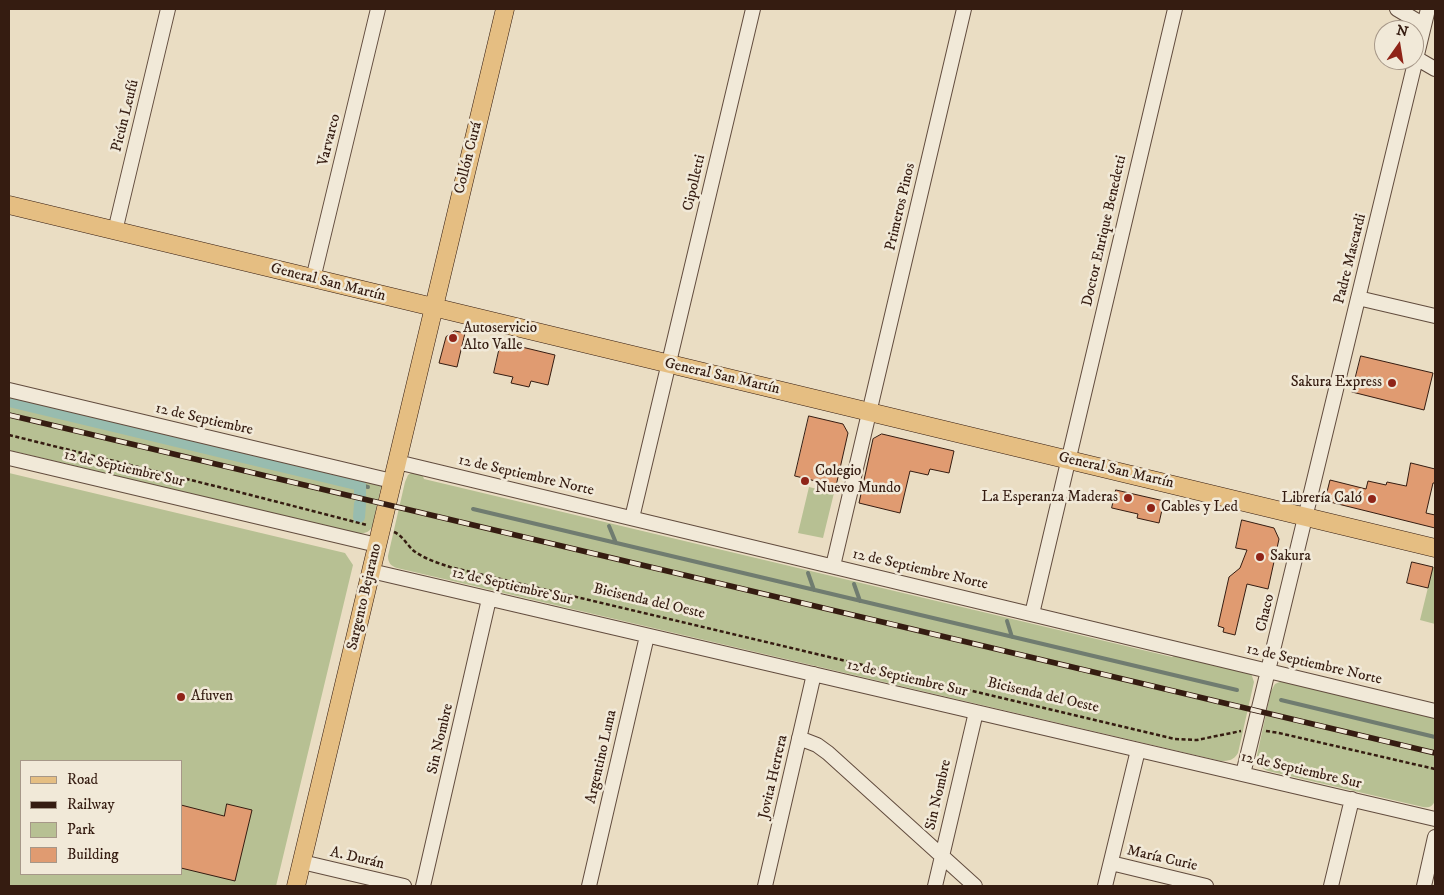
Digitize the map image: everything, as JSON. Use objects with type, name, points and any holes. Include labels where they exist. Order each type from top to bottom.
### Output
[{"type":"main road","name":"Collón Curá","points":[[433,308],[505,9]]},
{"type":"main road","name":"General San Martín","points":[[9,205],[1435,548]]},
{"type":"main road","name":"Sargento Bejarano","points":[[296,886],[433,308]]},
{"type":"street","name":"Picún Leufú","points":[[115,231],[168,9]]},
{"type":"street","name":"Varvarco","points":[[313,279],[378,9]]},
{"type":"street","name":"Cipolletti","points":[[668,364],[753,9]]},
{"type":"street","name":"Primeros Pinos","points":[[869,413],[964,9]]},
{"type":"street","name":"Doctor Enrique Benedetti","points":[[1068,460],[1175,9]]},
{"type":"street","points":[[1397,9],[1416,20]]},
{"type":"street","name":"Padre Mascardi","points":[[1424,25],[1428,9]]},
{"type":"street","points":[[1424,63],[1435,69]]},
{"type":"street","name":"Padre Mascardi","points":[[1305,517],[1413,70]]},
{"type":"street","points":[[1358,298],[1435,316]]},
{"type":"street","points":[[632,518],[668,364]]},
{"type":"street","name":"12 de Septiembre","points":[[9,390],[392,481]]},
{"type":"street","points":[[833,566],[869,413]]},
{"type":"street","name":"12 de Septiembre Sur","points":[[9,458],[377,546]]},
{"type":"street","points":[[1032,614],[1068,460]]},
{"type":"street","name":"12 de Septiembre Norte","points":[[397,462],[1435,711]]},
{"type":"street","name":"Chaco","points":[[1243,774],[1305,517]]},
{"type":"street","name":"12 de Septiembre Sur","points":[[371,571],[1435,819]]},
{"type":"street","name":"Sin Nombre","points":[[423,886],[490,599]]},
{"type":"street","name":"Argentino Luna","points":[[589,886],[647,636]]},
{"type":"street","name":"Jovita Herrera","points":[[765,886],[814,674]]},
{"type":"street","name":"Sin Nombre","points":[[935,886],[976,712]]},
{"type":"street","points":[[799,738],[817,745],[828,753],[975,886]]},
{"type":"street","points":[[1105,886],[1138,750]]},
{"type":"street","points":[[1331,886],[1352,799]]},
{"type":"street","points":[[1424,886],[1435,842]]},
{"type":"street","name":"A. Durán","points":[[302,862],[404,886]]},
{"type":"street","name":"María Curie","points":[[1111,864],[1206,886]]},
{"type":"path","points":[[9,436],[231,490],[372,527]]},
{"type":"path","name":"Bicisenda del Oeste","points":[[393,532],[398,534],[422,556],[450,567],[1166,737],[1192,740],[1239,731],[1279,732],[1435,769]]},
{"type":"green space","points":[[9,394],[382,483],[372,527],[366,533],[356,533],[9,450]]},
{"type":"green space","points":[[414,471],[421,472],[424,479],[1172,657],[1178,654],[1251,673],[1254,682],[1238,753],[1231,760],[1221,761],[397,568],[390,564],[388,556],[405,482],[408,475]]},
{"type":"green space","points":[[9,473],[345,553],[353,565],[276,886],[9,886]]},
{"type":"green space","points":[[809,487],[834,493],[823,538],[798,533]]},
{"type":"green space","points":[[1433,567],[1435,567],[1435,624],[1420,620]]},
{"type":"green space","points":[[1282,681],[1435,717],[1435,801],[1433,805],[1423,807],[1268,771],[1261,767],[1257,760],[1257,755],[1271,691],[1275,684]]},
{"type":"building","points":[[455,331],[465,333],[457,367],[439,363],[446,337]]},
{"type":"building","points":[[501,342],[555,355],[548,385],[531,381],[529,387],[511,383],[513,377],[494,373]]},
{"type":"building","name":"Sakura Express","points":[[1361,356],[1433,373],[1424,410],[1352,392]]},
{"type":"building","points":[[809,416],[843,424],[848,433],[836,486],[795,476]]},
{"type":"building","points":[[882,434],[954,451],[949,473],[930,469],[928,475],[910,471],[900,513],[859,503],[873,439]]},
{"type":"building","points":[[1411,463],[1435,469],[1435,483],[1433,483],[1426,513],[1435,515],[1435,528],[1330,502],[1326,496],[1330,480],[1366,489],[1368,481],[1386,485],[1387,482],[1406,486]]},
{"type":"building","points":[[1116,490],[1164,501],[1159,523],[1137,518],[1138,514],[1112,508]]},
{"type":"building","name":"Sakura","points":[[1242,520],[1274,528],[1279,539],[1268,589],[1247,584],[1235,635],[1223,632],[1224,628],[1218,626],[1229,577],[1240,568],[1247,550],[1236,548]]},
{"type":"building","points":[[1412,562],[1433,567],[1428,588],[1407,583]]},
{"type":"building","points":[[227,804],[252,810],[235,881],[182,868],[182,805],[224,816]]},
{"type":"waterway","points":[[9,401],[360,485],[360,495]]},
{"type":"waterway","points":[[360,485],[368,487]]},
{"type":"waterway","points":[[359,517],[360,504]]},
{"type":"waterway","points":[[473,509],[1237,690]]},
{"type":"waterway","points":[[609,526],[616,543]]},
{"type":"waterway","points":[[808,573],[814,590]]},
{"type":"waterway","points":[[854,584],[860,601]]},
{"type":"waterway","points":[[1007,621],[1012,637]]},
{"type":"waterway","points":[[1281,700],[1435,737]]},
{"type":"railway","points":[[9,415],[1435,753]]},
{"type":"place","name":"Autoservicio Alto Valle","points":[[453,338]]},
{"type":"place","name":"Sakura Express","points":[[1392,383]]},
{"type":"place","name":"Colegio Nuevo Mundo","points":[[805,481]]},
{"type":"place","name":"La Esperanza Maderas","points":[[1128,498]]},
{"type":"place","name":"Librería Caló","points":[[1372,499]]},
{"type":"place","name":"Cables y Led","points":[[1151,508]]},
{"type":"place","name":"Sakura","points":[[1260,557]]},
{"type":"place","name":"Afuven","points":[[181,697]]}]
